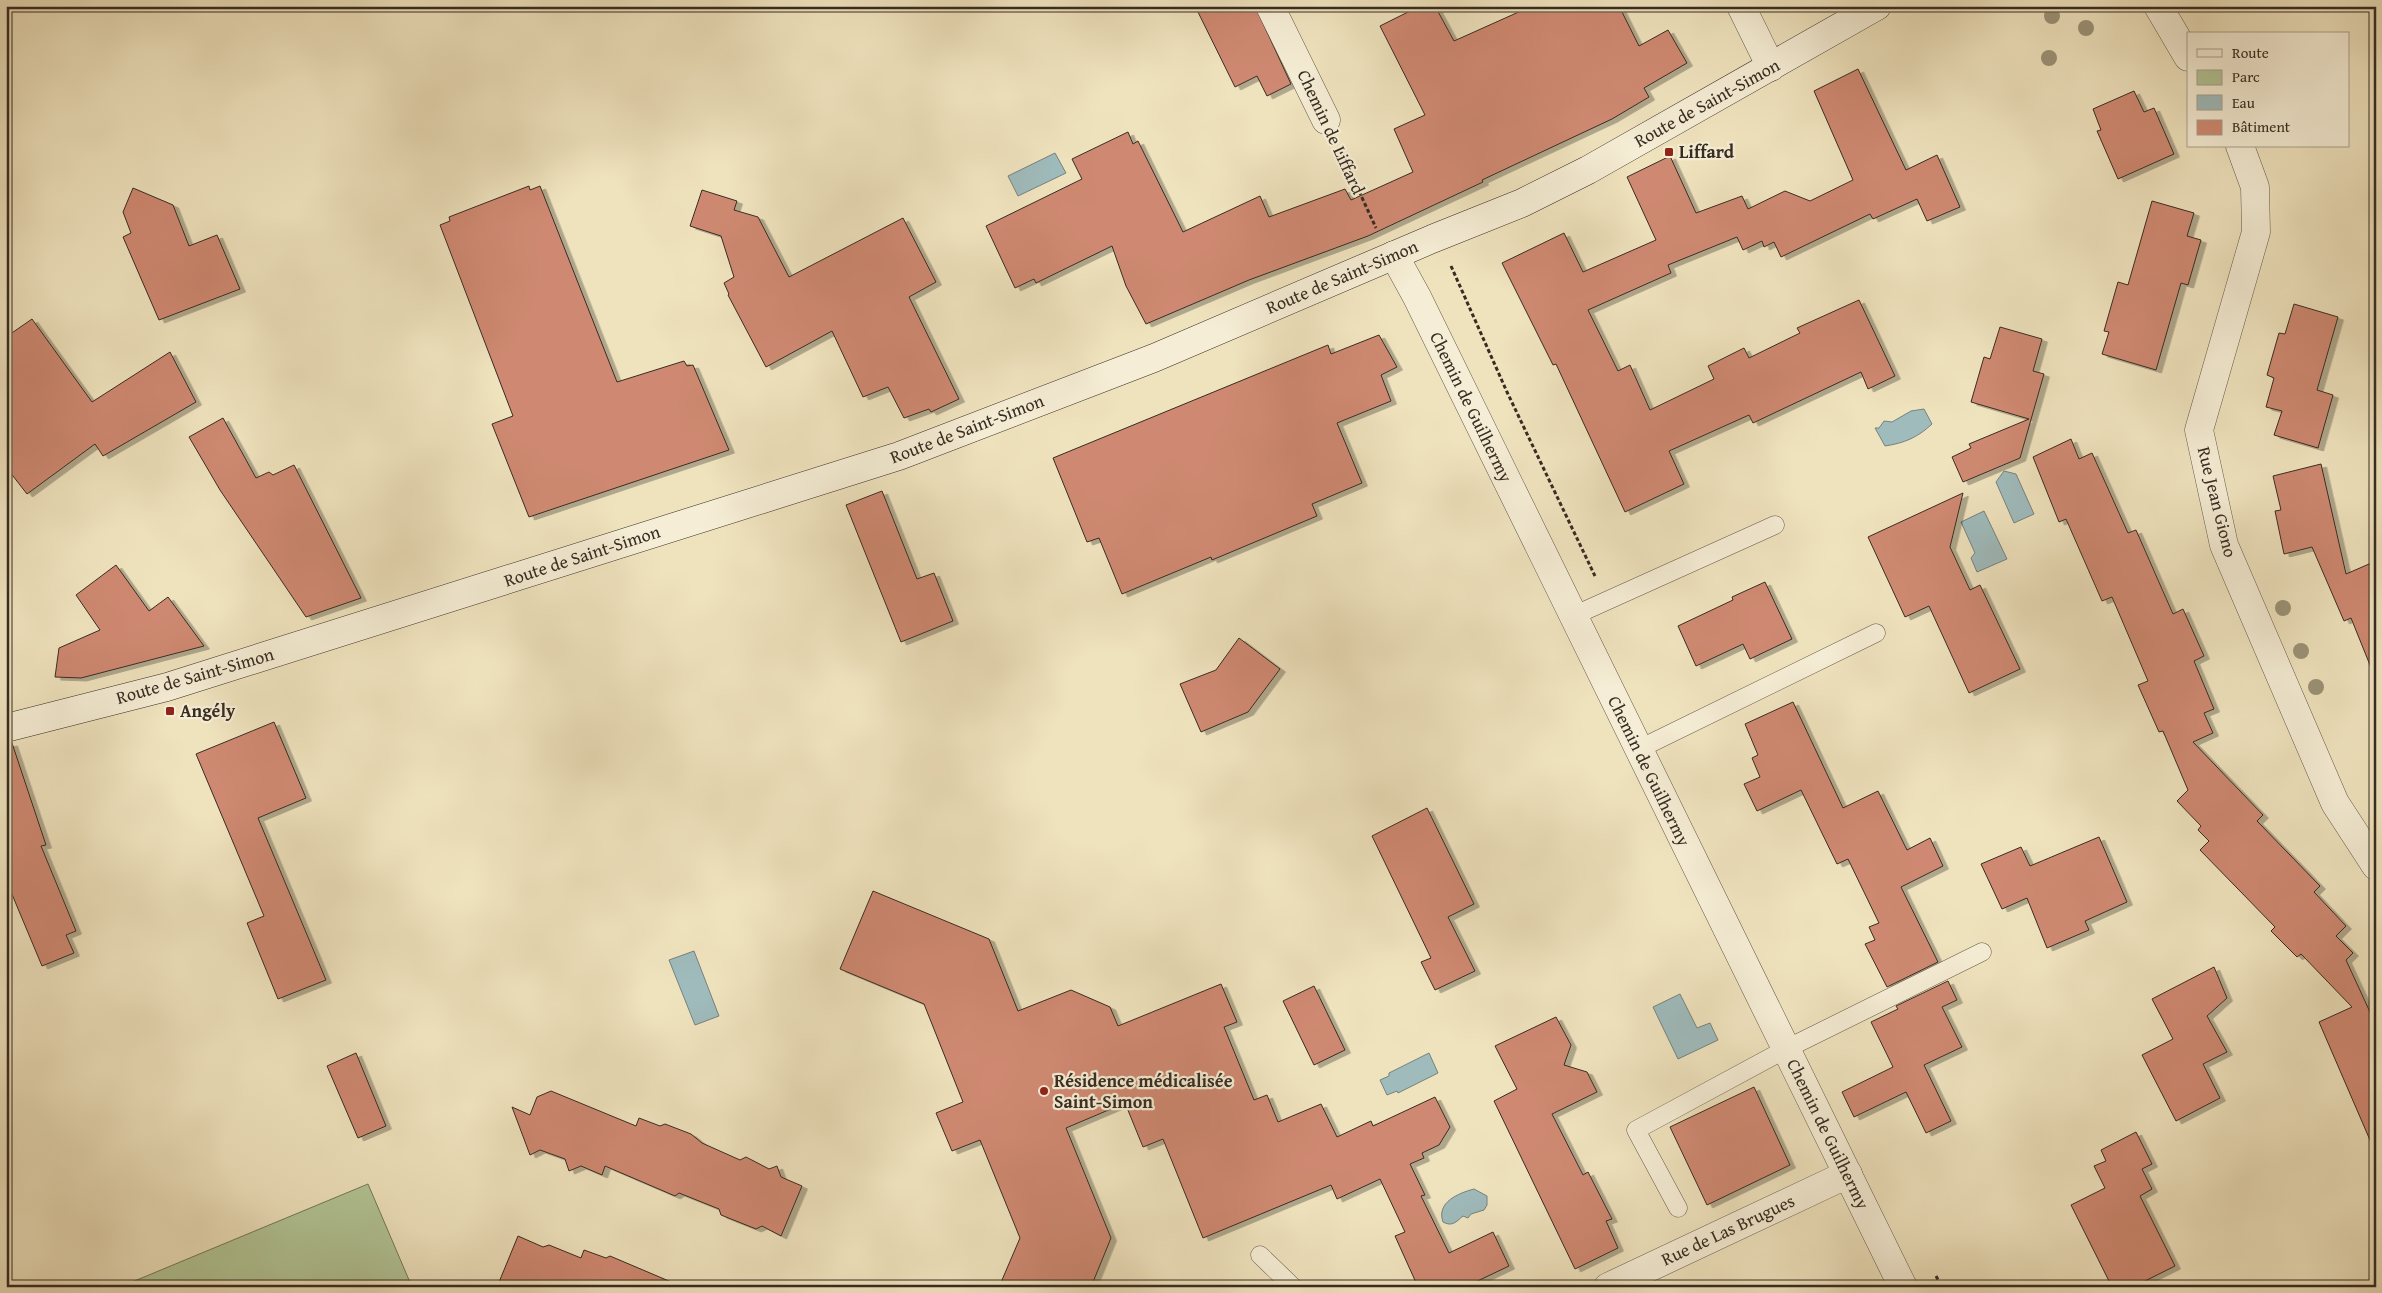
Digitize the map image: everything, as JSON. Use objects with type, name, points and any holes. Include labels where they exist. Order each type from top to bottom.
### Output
[{"type":"street","name":"Chemin de Liffard","points":[[1270,6],[1326,120]]},
{"type":"street","points":[[1741,6],[1771,67]]},
{"type":"street","name":"Route de Saint-Simon","points":[[6,728],[167,687],[899,456],[1154,358],[1394,255],[1522,203],[1580,174],[1878,6]]},
{"type":"street","points":[[2158,6],[2187,54]]},
{"type":"street","name":"Rue Jean Giono","points":[[2241,148],[2255,187],[2256,232],[2199,430],[2224,545],[2335,803],[2376,866]]},
{"type":"street","name":"Chemin de Guilhermy","points":[[1394,255],[1417,297],[1903,1287]]},
{"type":"street","name":"Rue de Las Brugues","points":[[1608,1287],[1848,1174]]},
{"type":"lane","points":[[1573,616],[1775,525]]},
{"type":"lane","points":[[1638,749],[1876,633]]},
{"type":"lane","points":[[1678,1208],[1636,1130],[1786,1049],[1982,952]]},
{"type":"lane","points":[[1260,1255],[1293,1287]]},
{"type":"path","name":"Chemin de Liffard","points":[[1326,120],[1376,228],[1394,255]]},
{"type":"path","points":[[1446,261],[1450,264],[1507,392],[1606,600]]},
{"type":"path","points":[[1934,1270],[1942,1287]]},
{"type":"green space","points":[[368,1184],[412,1287],[120,1287]]},
{"type":"water","points":[[1055,153],[1066,173],[1018,196],[1008,176]]},
{"type":"water","points":[[1924,409],[1932,424],[1910,439],[1885,446],[1875,428],[1879,428],[1884,421],[1892,422],[1911,411]]},
{"type":"water","points":[[2004,471],[2016,474],[2034,514],[2014,523],[1996,482]]},
{"type":"water","points":[[1984,511],[2007,559],[1977,572],[1971,558],[1975,553],[1961,522]]},
{"type":"water","points":[[694,951],[719,1016],[695,1025],[669,960]]},
{"type":"water","points":[[1680,994],[1697,1028],[1710,1023],[1718,1040],[1678,1059],[1653,1007]]},
{"type":"water","points":[[1429,1053],[1438,1073],[1398,1093],[1397,1091],[1387,1095],[1380,1080],[1389,1076],[1389,1073]]},
{"type":"water","points":[[1474,1189],[1487,1196],[1487,1205],[1484,1210],[1471,1214],[1468,1218],[1463,1216],[1451,1224],[1443,1222],[1443,1209],[1446,1204],[1456,1196]]},
{"type":"building","points":[[1195,6],[1255,6],[1291,84],[1267,96],[1257,76],[1235,87]]},
{"type":"building","points":[[1420,6],[1435,6],[1454,41],[1532,6],[1619,6],[1639,46],[1668,30],[1687,63],[1644,88],[1649,97],[1612,119],[1482,180],[1483,182],[1368,236],[1249,280],[1146,324],[1126,286],[1112,246],[1036,283],[1034,279],[1015,288],[986,226],[1082,179],[1072,159],[1128,132],[1133,144],[1138,141],[1183,232],[1260,196],[1269,217],[1345,189],[1351,200],[1413,172],[1394,129],[1425,115],[1380,26]]},
{"type":"building","points":[[1858,69],[1906,170],[1937,155],[1960,207],[1927,221],[1917,199],[1873,219],[1870,214],[1781,257],[1774,242],[1764,247],[1762,241],[1743,250],[1737,237],[1668,265],[1671,273],[1588,310],[1618,371],[1630,365],[1650,410],[1714,379],[1708,366],[1744,348],[1749,358],[1800,333],[1797,328],[1859,300],[1895,376],[1868,389],[1861,372],[1753,423],[1749,415],[1669,451],[1684,484],[1625,512],[1556,364],[1553,365],[1502,263],[1564,233],[1583,272],[1656,240],[1627,177],[1670,156],[1696,213],[1742,196],[1748,209],[1785,191],[1810,201],[1853,180],[1814,91]]},
{"type":"building","points":[[2134,91],[2144,112],[2154,108],[2174,154],[2118,179],[2097,131],[2101,130],[2093,109]]},
{"type":"building","points":[[529,186],[530,190],[540,186],[617,382],[684,361],[687,366],[693,365],[729,450],[529,517],[492,424],[513,416],[440,225],[450,221],[449,217]]},
{"type":"building","points":[[133,188],[173,205],[189,246],[217,235],[240,289],[159,320],[123,237],[131,233],[123,212]]},
{"type":"building","points":[[702,190],[737,201],[734,210],[758,217],[789,277],[903,218],[936,282],[909,297],[959,399],[931,412],[929,409],[904,418],[888,387],[863,397],[832,331],[766,367],[728,295],[724,283],[734,277],[721,236],[690,226]]},
{"type":"building","points":[[2152,201],[2194,213],[2187,236],[2201,240],[2188,285],[2181,283],[2156,370],[2102,354],[2109,332],[2104,331],[2118,282],[2128,285]]},
{"type":"building","points":[[2294,304],[2338,317],[2317,390],[2333,395],[2318,448],[2274,435],[2282,411],[2266,407],[2274,378],[2267,375],[2279,333],[2285,334]]},
{"type":"building","points":[[32,319],[92,402],[170,352],[196,402],[103,456],[95,444],[27,494],[6,467],[6,337]]},
{"type":"building","points":[[2000,327],[2042,339],[2033,371],[2044,374],[2020,458],[1963,482],[1952,457],[1971,448],[1969,444],[2029,419],[1971,402],[1984,357],[1990,359]]},
{"type":"building","points":[[1379,335],[1397,367],[1381,375],[1391,401],[1337,423],[1362,483],[1312,504],[1317,516],[1212,560],[1211,557],[1122,594],[1099,538],[1087,542],[1053,458],[1328,345],[1331,354]]},
{"type":"building","points":[[223,418],[256,478],[269,472],[273,475],[294,465],[361,598],[306,617],[220,490],[189,437]]},
{"type":"building","points":[[2071,439],[2079,459],[2092,453],[2128,533],[2136,530],[2173,614],[2183,609],[2204,656],[2194,661],[2214,709],[2204,713],[2213,733],[2193,742],[2263,815],[2257,821],[2320,886],[2314,892],[2346,926],[2336,936],[2353,953],[2346,960],[2376,1025],[2376,1154],[2319,1022],[2352,1007],[2301,954],[2297,957],[2271,931],[2275,927],[2200,850],[2209,841],[2198,830],[2201,826],[2177,801],[2188,790],[2163,731],[2159,732],[2138,685],[2148,681],[2112,597],[2102,601],[2066,519],[2059,522],[2033,457]]},
{"type":"building","points":[[2321,464],[2346,574],[2376,561],[2376,675],[2374,675],[2351,618],[2344,621],[2312,547],[2284,554],[2275,511],[2281,510],[2273,476]]},
{"type":"building","points":[[882,491],[917,579],[934,573],[953,621],[901,642],[846,505]]},
{"type":"building","points":[[1963,493],[1950,547],[1970,590],[1980,585],[2020,669],[1969,693],[1929,606],[1905,617],[1868,537]]},
{"type":"building","points":[[116,565],[149,611],[168,597],[204,646],[81,678],[55,677],[59,648],[100,630],[76,595]]},
{"type":"building","points":[[1765,582],[1792,639],[1750,659],[1743,644],[1696,666],[1678,626],[1733,600],[1732,597]]},
{"type":"building","points":[[1239,638],[1280,669],[1248,712],[1201,732],[1180,684],[1216,670]]},
{"type":"building","points":[[1793,702],[1843,808],[1878,791],[1907,850],[1930,838],[1943,866],[1901,887],[1938,962],[1887,987],[1865,944],[1875,940],[1869,927],[1879,923],[1848,859],[1837,864],[1801,790],[1757,811],[1744,784],[1760,777],[1752,758],[1758,755],[1745,724]]},
{"type":"building","points":[[274,722],[306,798],[258,818],[326,980],[278,999],[247,923],[264,916],[196,754]]},
{"type":"building","points":[[12,743],[46,845],[41,846],[76,931],[66,935],[74,953],[42,966],[6,880],[6,744]]},
{"type":"building","points":[[1427,808],[1474,904],[1448,917],[1475,971],[1435,990],[1421,962],[1431,958],[1372,836]]},
{"type":"building","points":[[2099,837],[2127,902],[2085,921],[2089,930],[2047,948],[2027,898],[2002,909],[1981,864],[2021,847],[2030,866]]},
{"type":"building","points":[[873,891],[989,939],[1018,1011],[1071,990],[1110,1007],[1118,1026],[1221,984],[1237,1022],[1224,1027],[1254,1100],[1267,1095],[1278,1122],[1321,1104],[1337,1137],[1371,1121],[1373,1126],[1435,1097],[1450,1127],[1439,1145],[1422,1153],[1424,1158],[1410,1164],[1425,1195],[1421,1196],[1449,1253],[1493,1232],[1509,1266],[1465,1287],[1418,1287],[1395,1236],[1405,1232],[1380,1179],[1337,1199],[1331,1185],[1203,1238],[1163,1139],[1143,1147],[1125,1103],[1066,1128],[1111,1238],[1091,1287],[999,1287],[1020,1238],[980,1140],[952,1151],[936,1113],[963,1102],[924,1004],[840,969]]},
{"type":"building","points":[[2214,967],[2227,998],[2207,1016],[2227,1052],[2203,1064],[2220,1098],[2176,1121],[2142,1055],[2173,1039],[2152,999]]},
{"type":"building","points":[[1948,981],[1957,1000],[1942,1007],[1962,1047],[1924,1065],[1951,1121],[1926,1133],[1906,1092],[1854,1117],[1842,1092],[1893,1067],[1871,1022],[1898,1009],[1896,1006]]},
{"type":"building","points":[[1314,986],[1345,1050],[1314,1065],[1283,1001]]},
{"type":"building","points":[[1556,1017],[1571,1045],[1564,1065],[1587,1072],[1597,1092],[1552,1114],[1583,1175],[1588,1172],[1612,1219],[1606,1221],[1618,1248],[1575,1269],[1494,1101],[1517,1089],[1495,1046]]},
{"type":"building","points":[[356,1053],[386,1126],[358,1138],[327,1066]]},
{"type":"building","points":[[1754,1087],[1790,1165],[1707,1205],[1670,1127]]},
{"type":"building","points":[[551,1091],[636,1126],[639,1118],[660,1126],[665,1124],[691,1134],[702,1143],[740,1160],[746,1157],[769,1169],[777,1166],[781,1177],[802,1186],[781,1236],[762,1226],[756,1229],[721,1215],[719,1209],[679,1193],[675,1196],[605,1166],[602,1175],[581,1166],[569,1171],[565,1159],[540,1150],[530,1155],[512,1107],[530,1115],[537,1097]]},
{"type":"building","points":[[2136,1132],[2152,1164],[2142,1169],[2152,1189],[2140,1196],[2175,1266],[2133,1287],[2112,1287],[2071,1205],[2105,1188],[2094,1166],[2106,1161],[2101,1150]]},
{"type":"building","points":[[518,1236],[543,1247],[549,1245],[581,1258],[584,1250],[606,1258],[610,1256],[683,1287],[497,1287]]},
{"type":"place","name":"Liffard","points":[[1669,152]]},
{"type":"place","name":"Angély","points":[[170,711]]},
{"type":"place","name":"Résidence médicalisée Saint-Simon","points":[[1044,1091]]}]
